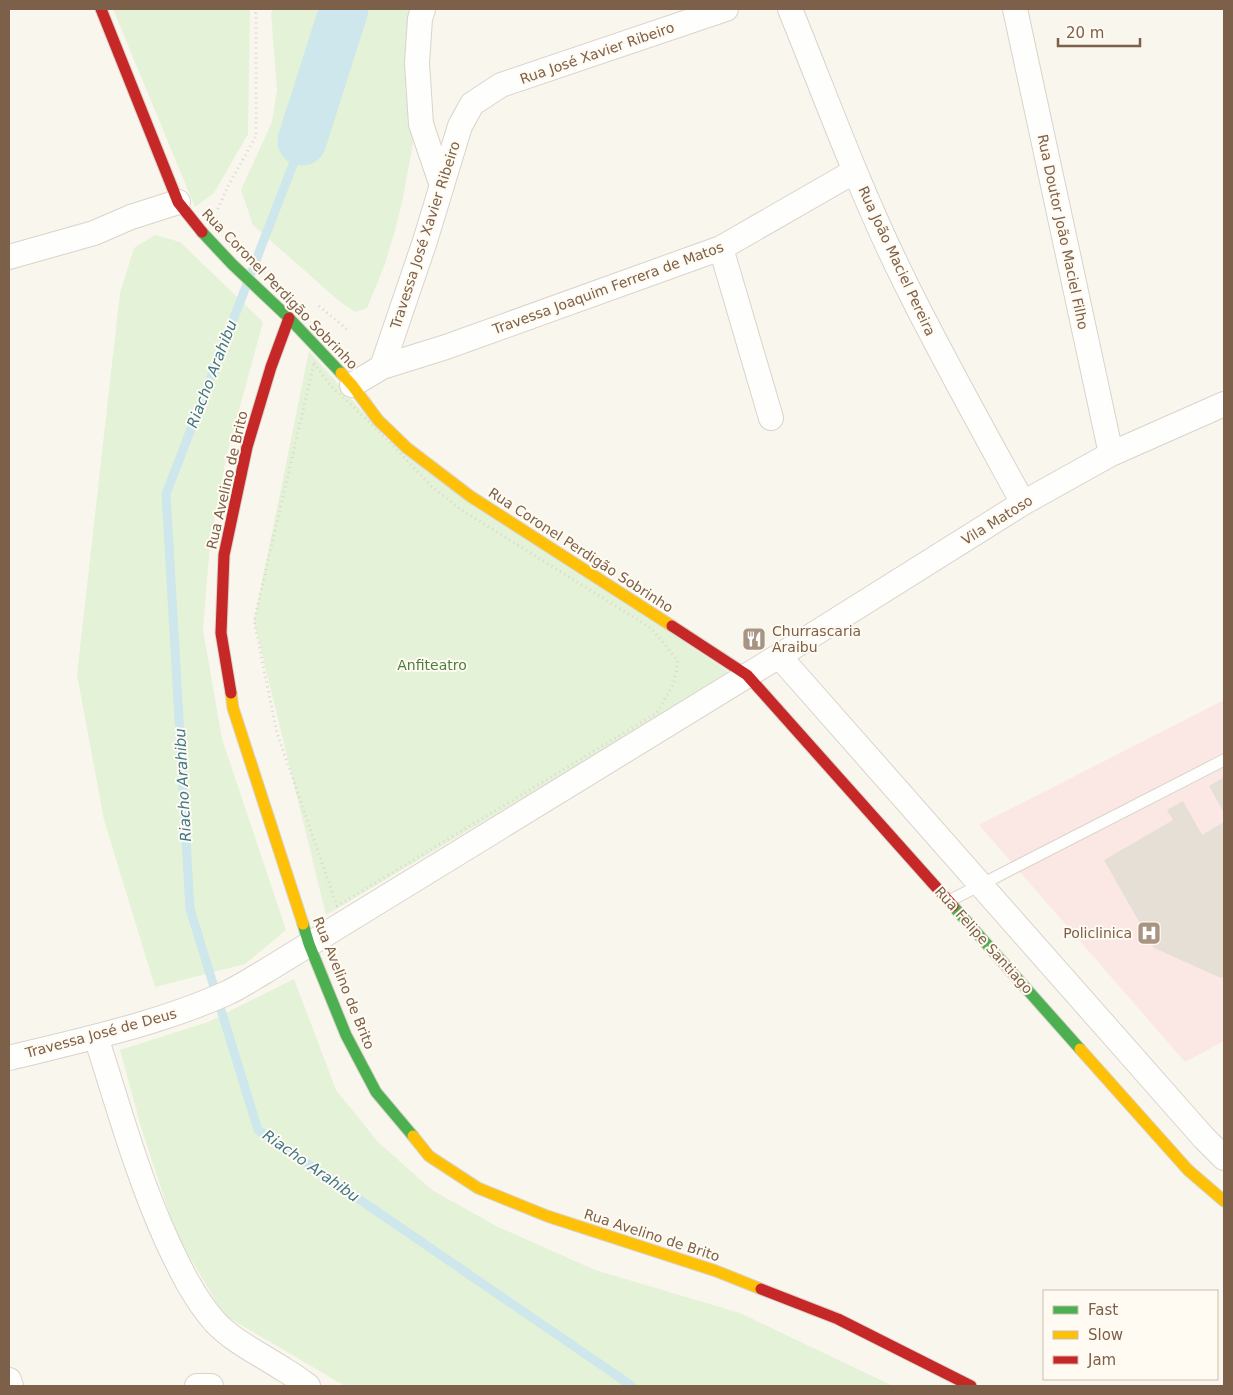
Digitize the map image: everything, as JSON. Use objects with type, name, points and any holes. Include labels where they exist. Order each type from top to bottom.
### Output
[{"type":"street","name":"Rua Coronel Perdigão Sobrinho","points":[[101,9],[178,202],[194,224],[232,264],[289,318],[352,385],[378,420],[407,448],[470,496],[747,675]]},
{"type":"street","points":[[422,9],[417,63],[421,124],[442,186]]},
{"type":"street","name":"Rua José Xavier Ribeiro","points":[[472,104],[501,85],[726,9]]},
{"type":"street","name":"Rua João Maciel Pereira","points":[[790,9],[855,170],[904,281],[1023,503]]},
{"type":"street","name":"Rua Doutor João Maciel Filho","points":[[1015,9],[1111,454]]},
{"type":"street","name":"Travessa José Xavier Ribeiro","points":[[382,367],[425,241],[460,126],[472,104]]},
{"type":"street","name":"Travessa Joaquim Ferrera de Matos","points":[[352,385],[382,367],[446,347],[721,248],[855,170]]},
{"type":"street","points":[[9,257],[94,233],[131,217],[178,202]]},
{"type":"street","points":[[721,248],[771,418]]},
{"type":"street","name":"Rua Avelino de Brito","points":[[289,318],[271,367],[247,447],[224,555],[221,632],[233,708],[309,944],[346,1035],[376,1092],[429,1156],[478,1188],[548,1216],[716,1271],[838,1319],[971,1386]]},
{"type":"street","name":"Vila Matoso","points":[[309,944],[779,656],[1023,503],[1111,454],[1224,404]]},
{"type":"street","points":[[779,656],[1204,1138],[1224,1158]]},
{"type":"street","name":"Rua Felipe Santiago","points":[[747,675],[1188,1170],[1224,1201]]},
{"type":"street","name":"Travessa José de Deus","points":[[9,1058],[96,1037],[193,1007],[229,992],[309,944]]},
{"type":"street","points":[[1075,1042],[1100,1020]]},
{"type":"street","points":[[96,1037],[143,1181],[178,1266],[196,1296],[215,1322],[238,1342],[286,1370],[308,1386]]},
{"type":"street","points":[[9,1380],[11,1386]]},
{"type":"street","points":[[197,1386],[211,1386]]},
{"type":"lane","points":[[949,901],[1224,760]]},
{"type":"path","points":[[217,212],[228,186],[256,136],[256,13],[258,9]]},
{"type":"path","points":[[319,306],[349,331]]},
{"type":"path","points":[[314,363],[330,385],[387,439],[431,486],[460,509],[651,628],[678,661],[674,683],[658,713],[336,906],[277,734],[254,621],[314,363]]},
{"type":"shaded area","name":"Policlinica","points":[[1224,700],[1224,1041],[1185,1062],[979,825]]},
{"type":"green space","points":[[113,9],[250,9],[248,134],[214,193],[195,207]]},
{"type":"green space","points":[[273,9],[410,9],[407,20],[413,143],[403,198],[385,264],[367,308],[355,312],[340,302],[253,225],[241,190],[272,122],[277,90],[271,13]]},
{"type":"green space","points":[[155,235],[180,242],[263,322],[226,458],[210,543],[203,630],[222,739],[286,930],[245,964],[155,987],[104,820],[77,675],[120,293],[134,248]]},
{"type":"green space","name":"Anfiteatro","points":[[309,351],[387,439],[731,674],[326,915],[254,621]]},
{"type":"green space","points":[[294,979],[336,1090],[378,1142],[432,1190],[496,1226],[595,1270],[740,1313],[893,1386],[345,1386],[224,1315],[176,1234],[141,1127],[120,1050],[208,1022]]},
{"type":"building","points":[[1224,777],[1224,813],[1209,786]]},
{"type":"building","points":[[1183,801],[1202,835],[1224,822],[1224,976],[1221,978],[1154,948],[1104,860],[1173,820],[1167,810]]},
{"type":"waterway","name":"Riacho Arahibu","points":[[302,141],[344,9]]},
{"type":"waterway","name":"Riacho Arahibu","points":[[302,141],[166,494],[190,909],[258,1130],[632,1386]]},
{"type":"traffic: fast","points":[[202,232],[232,264],[289,318],[341,373]]},
{"type":"traffic: fast","points":[[953,906],[1080,1049]]},
{"type":"traffic: fast","points":[[303,924],[309,944],[346,1035],[376,1092],[413,1136]]},
{"type":"traffic: slow","points":[[341,373],[378,420],[407,448],[470,496],[672,626]]},
{"type":"traffic: slow","points":[[231,693],[233,708],[303,924]]},
{"type":"traffic: slow","points":[[1080,1049],[1188,1170],[1224,1201]]},
{"type":"traffic: slow","points":[[413,1136],[429,1156],[478,1188],[547,1216],[716,1271],[761,1289]]},
{"type":"traffic: jam","points":[[101,9],[178,202],[202,232]]},
{"type":"traffic: jam","points":[[231,693],[221,633],[224,555],[247,447],[271,367],[289,318]]},
{"type":"traffic: jam","points":[[672,626],[747,675],[953,906]]},
{"type":"traffic: jam","points":[[761,1289],[838,1319],[971,1386]]},
{"type":"place","name":"Churrascaria Araibu","points":[[754,639]]},
{"type":"place","name":"Policlinica","points":[[1149,933]]}]
